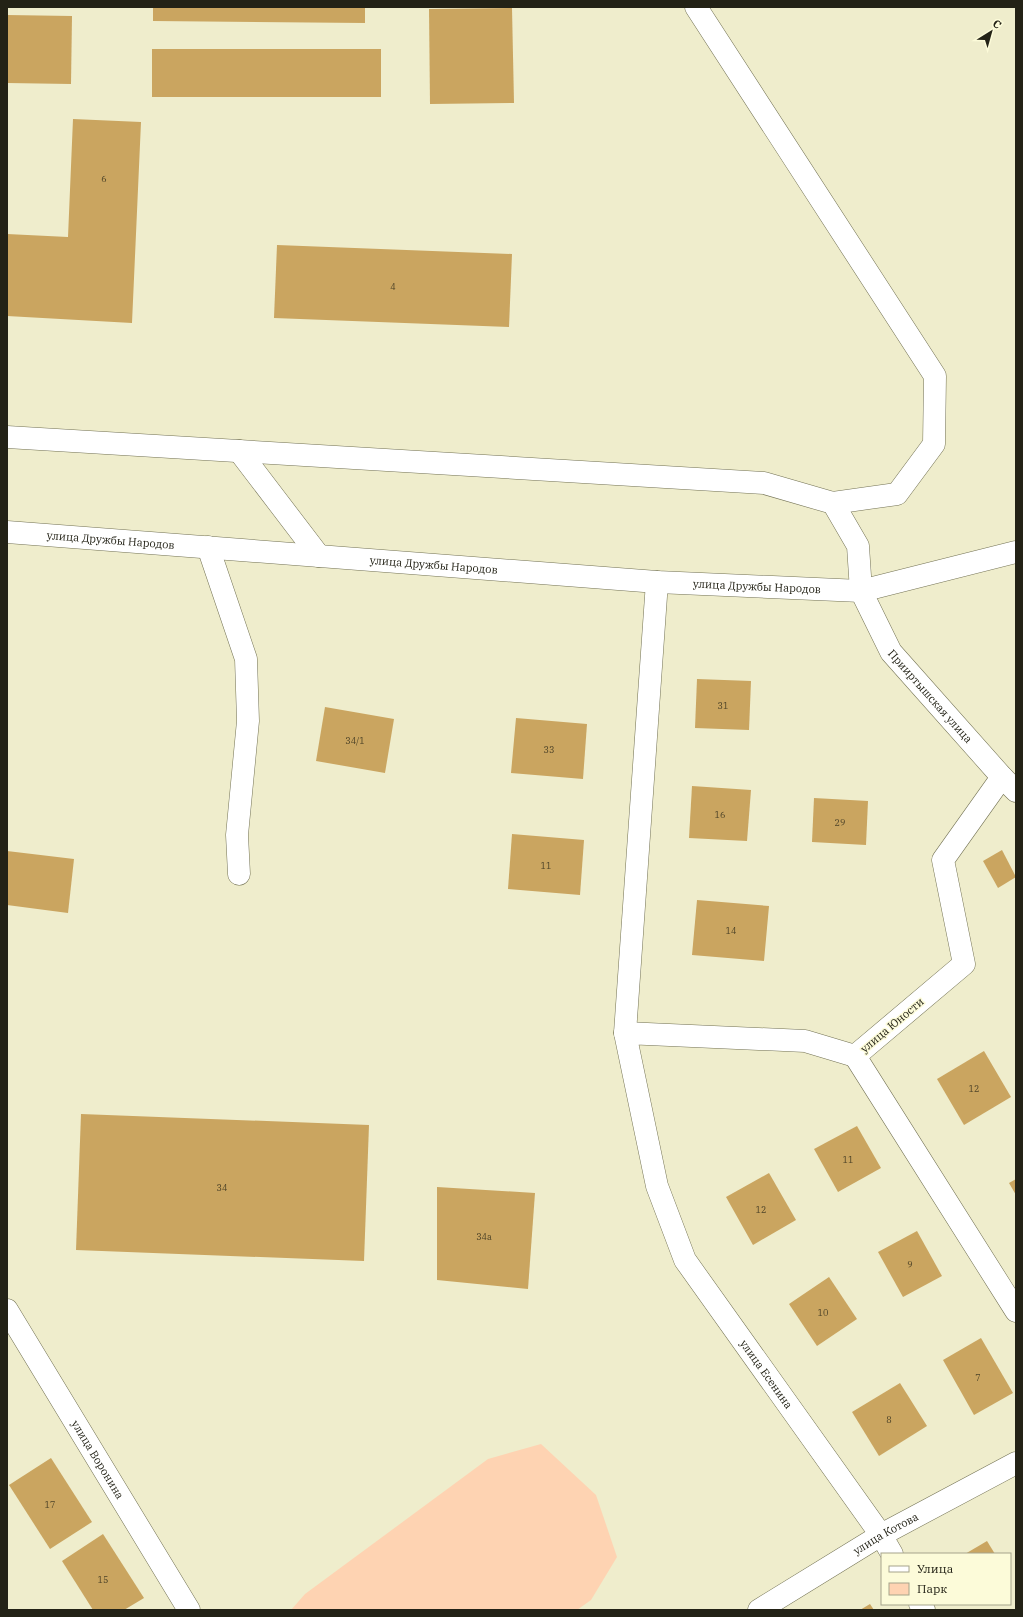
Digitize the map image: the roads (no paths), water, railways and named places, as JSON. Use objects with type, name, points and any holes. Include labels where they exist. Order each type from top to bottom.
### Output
[{"type":"street","points":[[7,437],[764,483],[833,503],[897,494],[934,444],[935,376],[696,7]]},
{"type":"street","points":[[239,451],[319,556]]},
{"type":"street","points":[[833,503],[858,546],[860,591]]},
{"type":"street","name":"улица Дружбы Народов","points":[[7,532],[657,582],[860,591],[1016,552]]},
{"type":"street","points":[[208,547],[246,659],[248,721],[238,835],[239,874]]},
{"type":"street","name":"улица Есенина","points":[[657,582],[625,1033],[657,1186],[685,1260],[881,1534],[891,1553]]},
{"type":"street","name":"Прииртышская улица","points":[[860,591],[892,652],[1009,784]]},
{"type":"street","name":"улица Юности","points":[[1009,784],[943,860],[964,964],[855,1056],[1016,1312]]},
{"type":"street","points":[[625,1033],[806,1041],[855,1056]]},
{"type":"street","name":"улица Воронина","points":[[7,1310],[189,1610]]},
{"type":"street","name":"улица Котова","points":[[759,1610],[881,1534],[1016,1462]]}]
